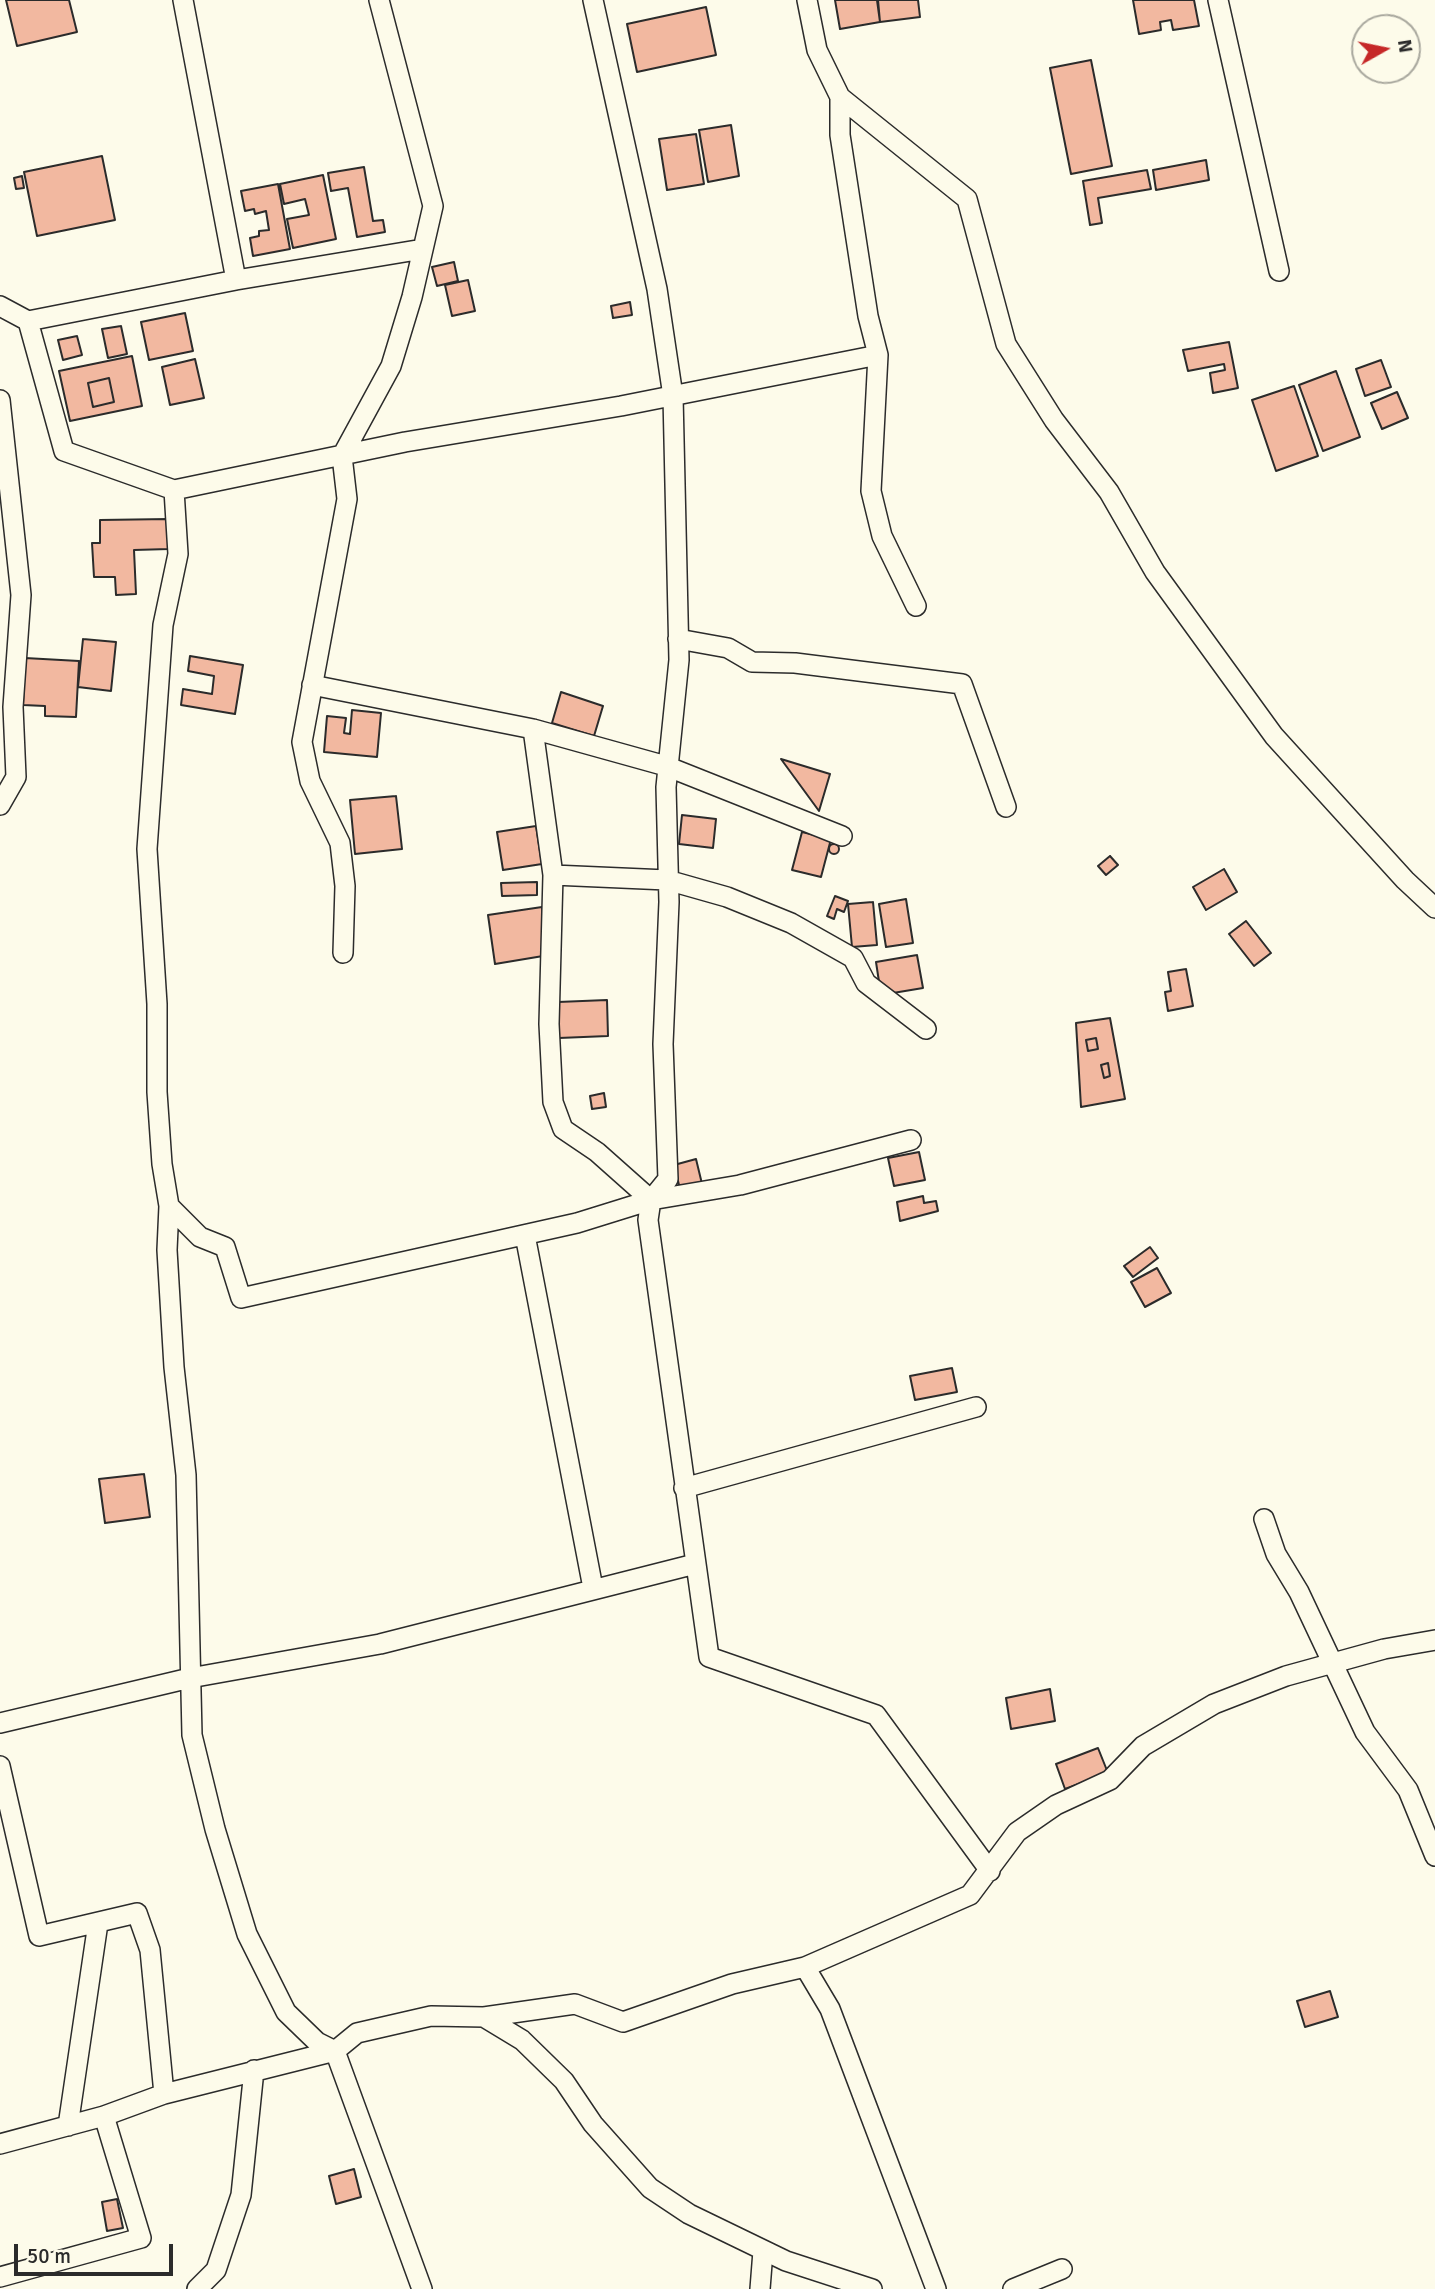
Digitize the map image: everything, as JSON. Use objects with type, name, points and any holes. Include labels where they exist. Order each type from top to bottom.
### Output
[{"type":"street","points":[[183,0],[236,280]]},
{"type":"street","points":[[342,953],[345,887],[340,844],[310,781],[302,742],[347,499],[342,456],[391,366],[433,206],[379,0]]},
{"type":"street","points":[[593,0],[657,289],[673,396],[678,639],[671,747],[666,766],[667,880],[663,1044],[668,1179],[650,1200],[648,1220],[709,1657],[876,1715],[990,1871]]},
{"type":"street","points":[[807,0],[817,50],[840,97],[967,199],[1006,344],[1054,419],[1109,492],[1155,572],[1274,736],[1405,880],[1435,908]]},
{"type":"street","points":[[1218,0],[1279,271]]},
{"type":"street","points":[[840,97],[840,135],[869,316],[878,355],[871,491],[881,536],[916,606]]},
{"type":"street","points":[[0,306],[28,321],[236,280],[423,248]]},
{"type":"street","points":[[28,321],[64,451],[174,489],[878,355]]},
{"type":"street","points":[[0,400],[21,595],[13,707],[16,778],[0,805]]},
{"type":"street","points":[[174,489],[178,554],[163,625],[147,849],[157,1004],[157,1092],[162,1164],[169,1206],[167,1250],[174,1367],[186,1475],[192,1735],[215,1829],[247,1934],[286,2012],[317,2042],[335,2051],[422,2289]]},
{"type":"street","points":[[678,639],[728,648],[752,662],[795,663],[962,684],[1006,807]]},
{"type":"street","points":[[312,685],[533,729],[666,766],[842,836]]},
{"type":"street","points":[[533,729],[553,876],[549,1024],[553,1102],[563,1129],[597,1152],[650,1200]]},
{"type":"street","points":[[553,876],[667,880],[727,897],[791,923],[853,958],[866,983],[926,1029]]},
{"type":"street","points":[[169,1206],[200,1237],[225,1247],[241,1298],[525,1235],[650,1200],[740,1185],[911,1140]]},
{"type":"street","points":[[525,1235],[593,1588]]},
{"type":"street","points":[[684,1488],[976,1407]]},
{"type":"street","points":[[1264,1519],[1276,1554],[1299,1592],[1365,1732],[1408,1790],[1435,1856]]},
{"type":"street","points":[[0,1723],[190,1678],[380,1644],[695,1564]]},
{"type":"street","points":[[0,2144],[104,2116],[164,2094],[335,2051],[357,2033],[430,2016],[484,2017],[575,2004],[623,2022],[732,1984],[805,1967],[970,1895],[1017,1832],[1056,1805],[1110,1780],[1143,1746],[1214,1704],[1286,1676],[1435,1640]]},
{"type":"street","points":[[0,1766],[38,1936],[136,1913],[150,1950],[164,2094]]},
{"type":"street","points":[[68,2126],[98,1923]]},
{"type":"street","points":[[805,1967],[830,2009],[936,2289]]},
{"type":"street","points":[[484,2017],[522,2040],[564,2081],[593,2124],[650,2188],[688,2214],[763,2251],[836,2279],[872,2289]]},
{"type":"street","points":[[197,2289],[216,2270],[241,2195],[254,2070]]},
{"type":"street","points":[[0,2277],[141,2238],[104,2116]]},
{"type":"street","points":[[760,2289],[763,2251]]},
{"type":"street","points":[[1013,2289],[1062,2269]]},
{"type":"building","points":[[6,0],[69,0],[77,32],[17,46]]},
{"type":"building","points":[[835,0],[877,0],[880,22],[840,29]]},
{"type":"building","points":[[878,0],[918,0],[920,17],[880,22]]},
{"type":"building","points":[[1133,0],[1194,0],[1199,26],[1173,30],[1171,20],[1160,22],[1161,30],[1139,34]]},
{"type":"building","points":[[706,7],[716,55],[637,72],[627,24]]},
{"type":"building","points":[[1091,60],[1112,166],[1071,174],[1050,68]]},
{"type":"building","points":[[731,125],[739,176],[708,182],[699,130]]},
{"type":"building","points":[[696,134],[704,184],[667,190],[659,139]]},
{"type":"building","points":[[102,156],[115,220],[37,236],[24,172]]},
{"type":"building","points":[[1206,160],[1209,180],[1156,190],[1153,170]]},
{"type":"building","points":[[364,167],[373,221],[383,220],[385,232],[357,237],[348,188],[331,191],[328,173]]},
{"type":"building","points":[[1147,170],[1151,189],[1098,198],[1102,223],[1090,225],[1083,181]]},
{"type":"building","points":[[323,175],[336,239],[293,248],[287,219],[309,215],[305,199],[284,204],[280,184]]},
{"type":"building","points":[[22,176],[24,188],[16,189],[14,178]]},
{"type":"building","points":[[278,184],[290,249],[253,256],[250,238],[259,236],[259,231],[269,230],[266,211],[255,214],[254,209],[245,211],[241,191]]},
{"type":"building","points":[[454,262],[458,281],[437,286],[432,267]]},
{"type":"building","points":[[468,280],[475,311],[452,316],[445,285]]},
{"type":"building","points":[[630,302],[632,315],[613,318],[611,306]]},
{"type":"building","points":[[185,313],[193,351],[149,360],[141,322]]},
{"type":"building","points":[[121,326],[127,354],[108,358],[102,329]]},
{"type":"building","points":[[77,336],[82,355],[63,360],[58,340]]},
{"type":"building","points":[[1229,342],[1238,388],[1213,393],[1210,373],[1225,370],[1224,364],[1188,371],[1183,350]]},
{"type":"building","points":[[132,356],[142,406],[70,421],[59,371]],"holes":[[[109,378],[114,402],[93,407],[88,383]]]},
{"type":"building","points":[[195,359],[204,398],[170,405],[162,367]]},
{"type":"building","points":[[1381,360],[1391,387],[1365,396],[1356,369]]},
{"type":"building","points":[[1336,371],[1360,437],[1323,451],[1299,385]]},
{"type":"building","points":[[109,378],[114,402],[93,407],[88,383]]},
{"type":"building","points":[[1294,386],[1318,456],[1276,471],[1252,400]]},
{"type":"building","points":[[1397,392],[1408,418],[1382,429],[1371,403]]},
{"type":"building","points":[[169,519],[169,549],[134,550],[136,594],[116,595],[115,577],[94,577],[92,543],[100,543],[100,520]]},
{"type":"building","points":[[83,639],[116,642],[111,691],[78,687]]},
{"type":"building","points":[[190,656],[243,665],[235,714],[181,705],[183,689],[212,694],[214,676],[188,671]]},
{"type":"building","points":[[25,658],[79,661],[76,717],[45,716],[45,706],[23,705]]},
{"type":"building","points":[[561,692],[603,706],[594,736],[552,723]]},
{"type":"building","points":[[352,710],[381,713],[377,757],[324,752],[327,716],[346,718],[344,733],[350,734]]},
{"type":"building","points":[[781,759],[830,774],[819,811]]},
{"type":"building","points":[[396,796],[402,849],[355,854],[350,800]]},
{"type":"building","points":[[682,815],[716,819],[713,848],[679,844]]},
{"type":"building","points":[[536,826],[542,864],[503,870],[497,832]]},
{"type":"building","points":[[802,832],[831,839],[821,877],[792,870]]},
{"type":"building","points":[[834,844],[838,845],[838,853],[834,854],[830,853],[829,849],[830,845]]},
{"type":"building","points":[[1110,856],[1118,865],[1106,875],[1098,866]]},
{"type":"building","points":[[1224,869],[1237,892],[1206,910],[1193,887]]},
{"type":"building","points":[[537,882],[537,895],[502,896],[501,883]]},
{"type":"building","points":[[835,896],[848,901],[844,912],[837,909],[834,919],[827,916]]},
{"type":"building","points":[[906,899],[913,943],[886,947],[879,904]]},
{"type":"building","points":[[873,902],[877,945],[852,947],[848,904]]},
{"type":"building","points":[[542,907],[549,955],[495,964],[488,915]]},
{"type":"building","points":[[1246,921],[1271,953],[1254,966],[1229,934]]},
{"type":"building","points":[[917,955],[923,988],[881,995],[876,962]]},
{"type":"building","points":[[1186,969],[1193,1006],[1168,1011],[1165,992],[1171,991],[1168,972]]},
{"type":"building","points":[[607,1000],[608,1036],[559,1038],[558,1002]]},
{"type":"building","points":[[1110,1018],[1125,1099],[1081,1107],[1076,1023]],"holes":[[[1096,1038],[1098,1049],[1088,1051],[1086,1040]],[[1108,1063],[1110,1076],[1104,1078],[1101,1065]]]},
{"type":"building","points":[[1096,1038],[1098,1049],[1088,1051],[1086,1040]]},
{"type":"building","points":[[1108,1063],[1110,1076],[1104,1078],[1101,1065]]},
{"type":"building","points":[[604,1093],[606,1107],[592,1109],[590,1096]]},
{"type":"building","points":[[919,1152],[925,1180],[894,1186],[888,1158]]},
{"type":"building","points":[[696,1159],[703,1188],[681,1193],[674,1165]]},
{"type":"building","points":[[923,1196],[924,1203],[936,1201],[938,1211],[900,1221],[897,1202]]},
{"type":"building","points":[[1150,1247],[1158,1258],[1133,1277],[1124,1266]]},
{"type":"building","points":[[1157,1268],[1171,1293],[1145,1307],[1131,1282]]},
{"type":"building","points":[[952,1368],[957,1392],[915,1400],[910,1376]]},
{"type":"building","points":[[144,1474],[150,1517],[105,1523],[99,1479]]},
{"type":"building","points":[[1050,1689],[1055,1721],[1011,1729],[1006,1698]]},
{"type":"building","points":[[1098,1748],[1108,1773],[1065,1789],[1056,1764]]},
{"type":"building","points":[[1330,1991],[1338,2017],[1305,2027],[1297,2001]]},
{"type":"building","points":[[354,2169],[361,2197],[336,2204],[329,2176]]},
{"type":"building","points":[[117,2199],[123,2228],[107,2231],[102,2202]]}]
